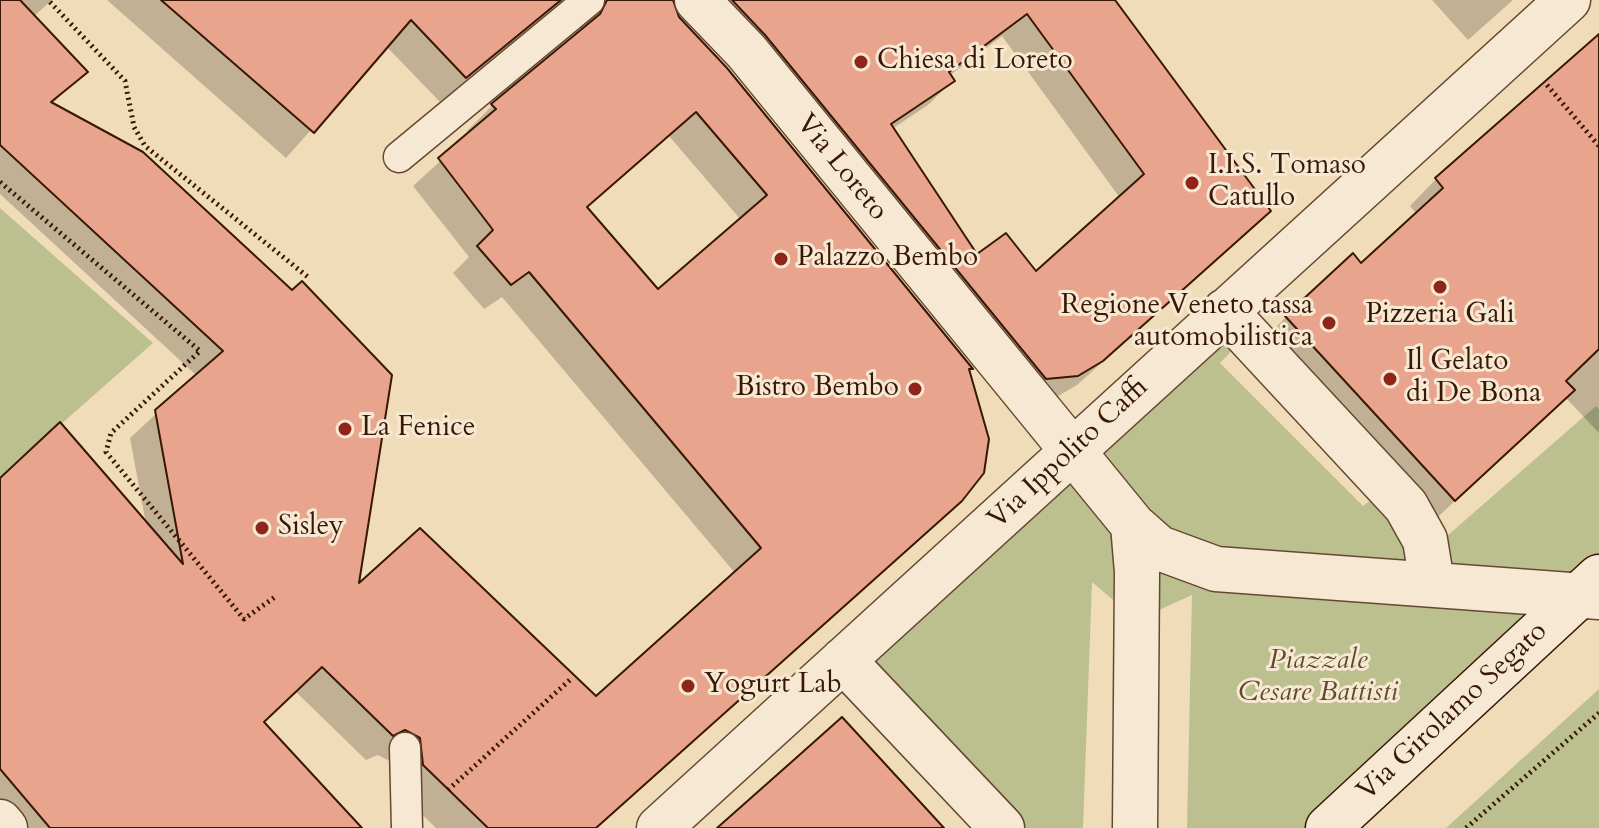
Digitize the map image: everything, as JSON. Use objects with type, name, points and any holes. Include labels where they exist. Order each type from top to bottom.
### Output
[{"type":"street","name":"Via Loreto","points":[[697,0],[746,51],[1072,451]]},
{"type":"street","name":"Via Ippolito Caffi","points":[[659,828],[1568,0]]},
{"type":"street","points":[[1225,311],[1406,506],[1425,540],[1432,583]]},
{"type":"street","points":[[1072,451],[1133,525],[1159,548],[1216,569],[1592,590]]},
{"type":"street","points":[[1133,525],[1137,572],[1135,828]]},
{"type":"street","name":"Via Girolamo Segato","points":[[1328,828],[1592,590]]},
{"type":"street","points":[[843,660],[1002,828]]},
{"type":"street","points":[[0,822],[5,828]]},
{"type":"lane","points":[[399,157],[589,0]]},
{"type":"lane","points":[[405,748],[407,828]]},
{"type":"path","points":[[50,2],[125,81],[134,127],[145,146],[308,277]]},
{"type":"path","points":[[1515,48],[1599,146]]},
{"type":"path","points":[[0,182],[200,351],[111,433],[106,452],[244,619],[275,597]]},
{"type":"path","points":[[407,828],[572,678]]},
{"type":"path","points":[[1466,828],[1599,713]]},
{"type":"green space","points":[[0,208],[153,343],[0,478]]},
{"type":"green space","name":"Piazzale Cesare Battisti","points":[[1225,311],[1248,334],[1220,363],[1363,506],[1390,486],[1447,536],[1596,406],[1599,409],[1599,591],[1341,828],[1187,828],[1192,595],[1137,620],[1092,582],[1083,828],[989,828],[845,673]]},
{"type":"green space","points":[[1599,689],[1599,828],[1446,828]]},
{"type":"building","points":[[0,0],[20,0],[88,72],[51,102],[143,152],[292,290],[302,281],[392,375],[359,583],[420,528],[596,696],[761,548],[529,272],[511,285],[477,246],[493,230],[438,158],[496,109],[491,104],[600,14],[607,0],[673,0],[679,17],[727,68],[973,369],[969,369],[989,439],[984,473],[962,501],[596,828],[488,828],[423,765],[420,738],[405,730],[393,736],[322,667],[264,722],[362,828],[50,828],[0,769],[0,478],[60,422],[183,564],[155,410],[223,351],[0,145]],"holes":[[[696,112],[767,195],[658,289],[587,207]]]},
{"type":"building","points":[[161,0],[561,0],[466,78],[411,20],[314,133]]},
{"type":"building","name":"I.I.S. Tomaso Catullo","points":[[732,0],[1115,0],[1271,211],[1103,361],[1078,376],[1046,379],[765,35]],"holes":[[[1027,14],[1144,174],[1036,271],[1006,233],[977,254],[891,124],[955,81],[949,72]]]},
{"type":"building","points":[[1599,34],[1599,349],[1566,381],[1575,390],[1455,501],[1285,316],[1353,253],[1361,263],[1443,188],[1435,178]]},
{"type":"building","points":[[842,717],[944,828],[717,828],[796,758]]},
{"type":"place","name":"Chiesa di Loreto","points":[[861,62]]},
{"type":"place","name":"I.I.S. Tomaso Catullo","points":[[1192,183]]},
{"type":"place","name":"Palazzo Bembo","points":[[781,259]]},
{"type":"place","name":"Pizzeria Gali","points":[[1440,287]]},
{"type":"place","name":"Regione Veneto tassa automobilistica","points":[[1329,323]]},
{"type":"place","name":"Il Gelato di De Bona","points":[[1390,379]]},
{"type":"place","name":"Bistro Bembo","points":[[915,389]]},
{"type":"place","name":"La Fenice","points":[[345,429]]},
{"type":"place","name":"Sisley","points":[[262,528]]},
{"type":"place","name":"Yogurt Lab","points":[[688,686]]}]
